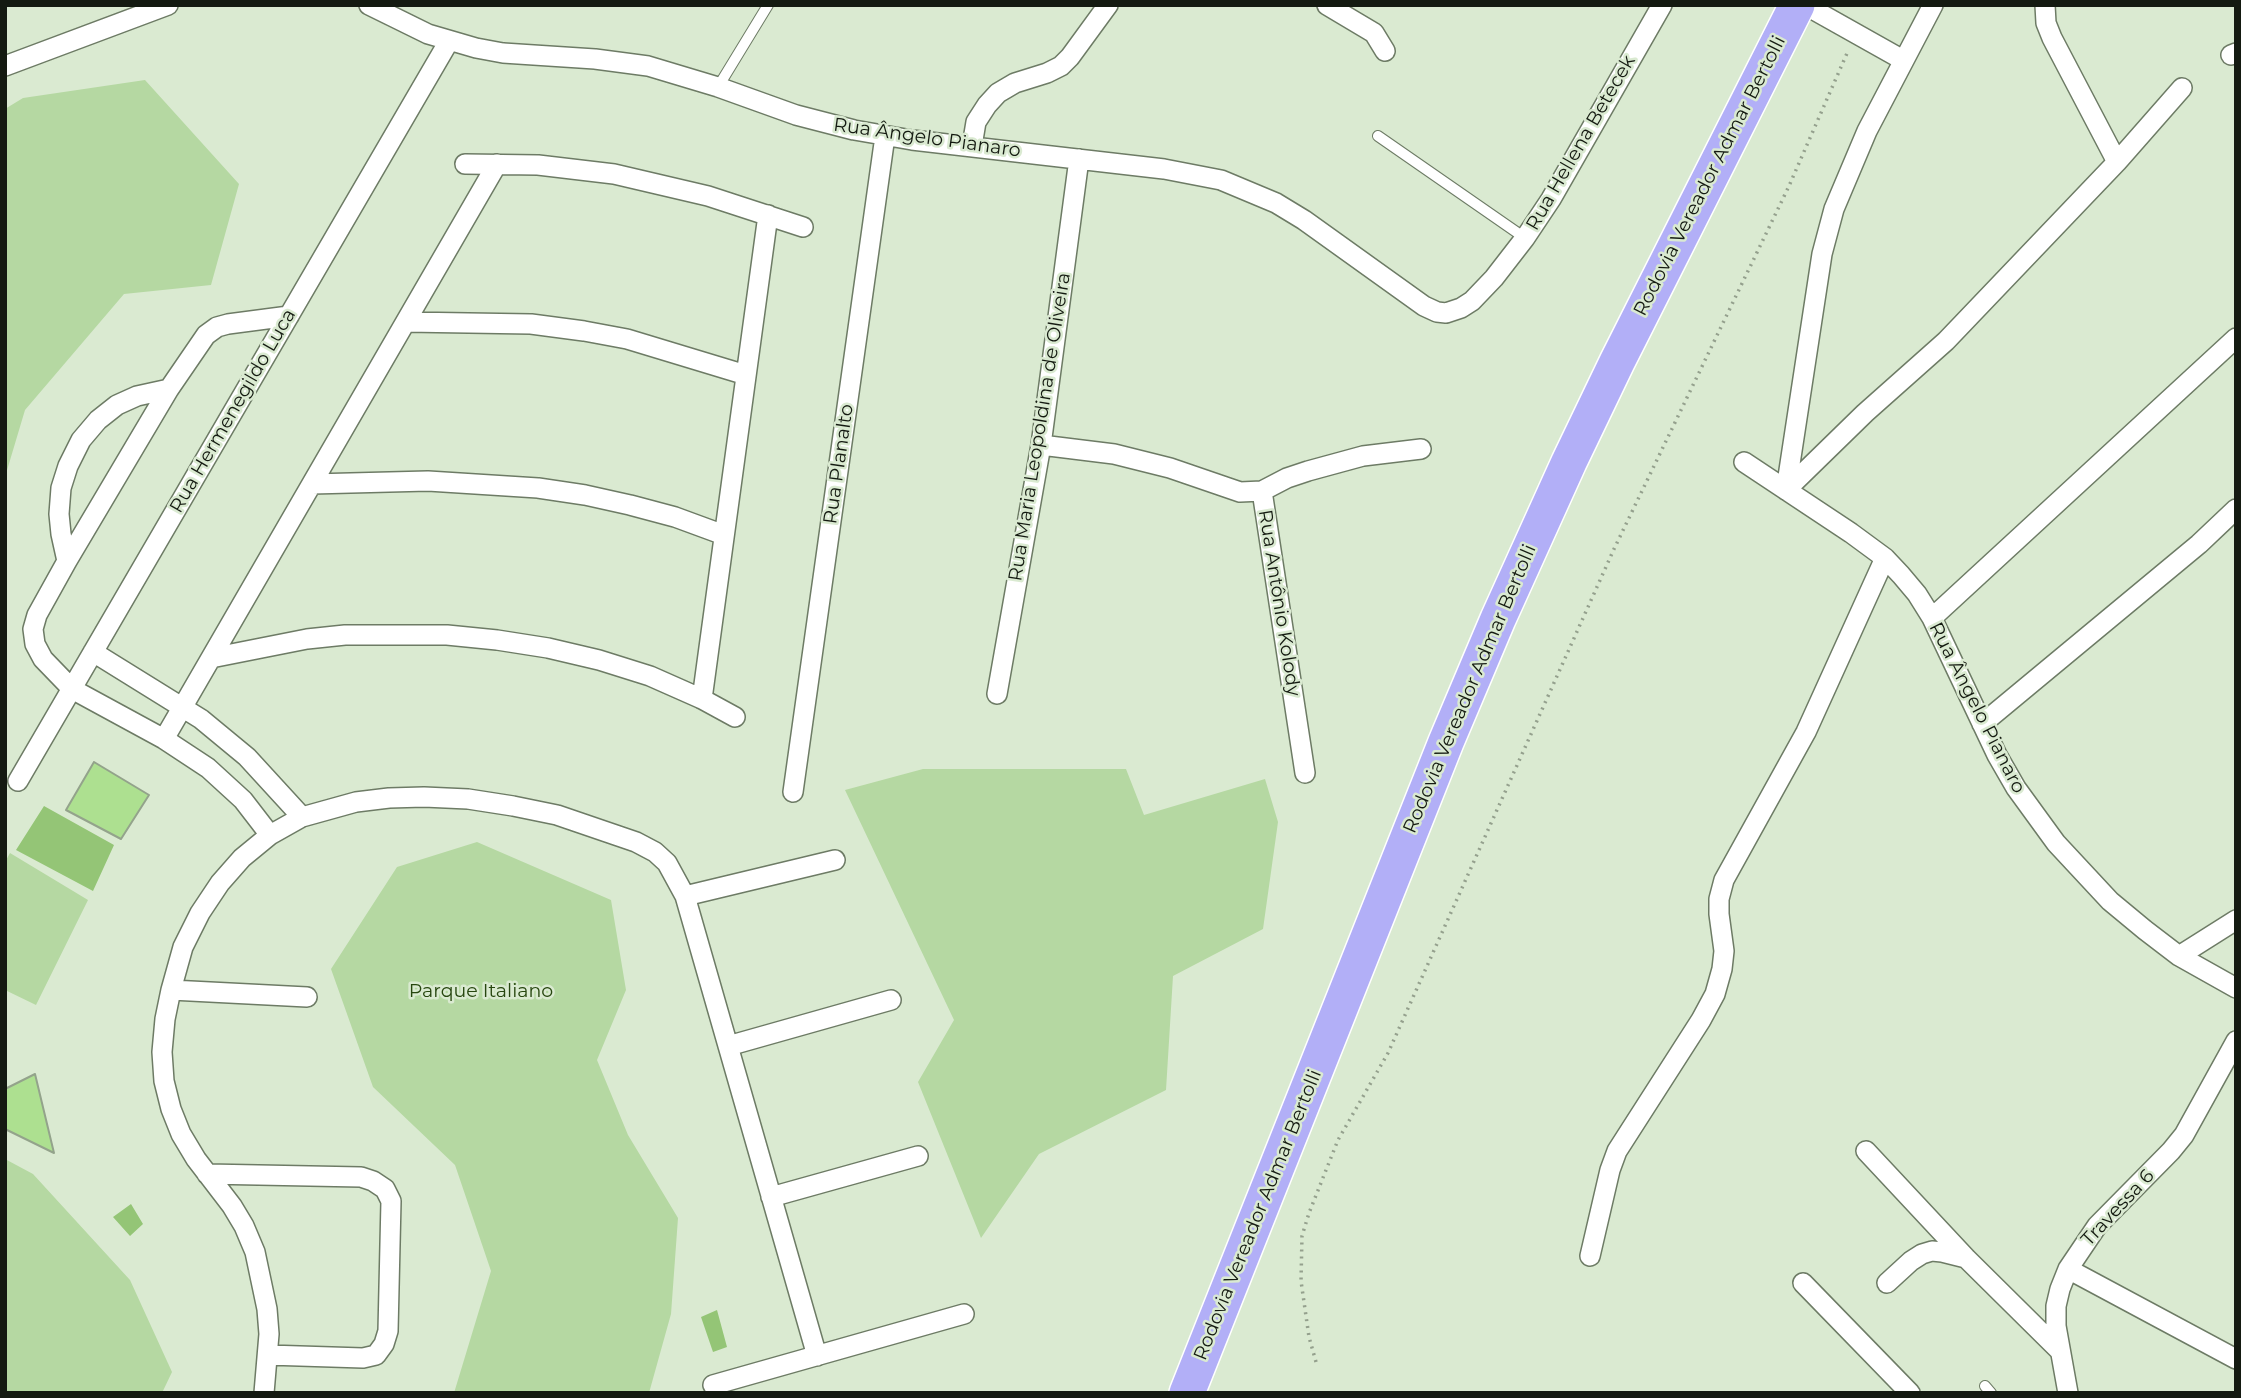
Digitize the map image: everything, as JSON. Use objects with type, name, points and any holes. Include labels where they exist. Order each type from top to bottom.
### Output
[{"type":"highway","name":"Rodovia Vereador Admar Bertolli","points":[[1187,1393],[1441,755],[1498,619],[1611,375],[1812,12]]},
{"type":"street","points":[[5,65],[168,5]]},
{"type":"street","name":"Rua Ângelo Pianaro","points":[[369,5],[401,22],[449,41],[503,53],[635,64],[679,74],[823,123],[885,136],[1191,173],[1221,180],[1276,203],[1304,220],[1424,306]]},
{"type":"street","points":[[972,146],[976,122],[998,93],[1015,83],[1061,66],[1108,5]]},
{"type":"street","points":[[1327,5],[1374,33],[1385,51]]},
{"type":"street","name":"Rua Hellena Betecek","points":[[1424,306],[1446,313],[1461,308],[1472,301],[1494,278],[1551,200],[1662,5]]},
{"type":"street","points":[[1805,5],[1812,12],[1903,60]]},
{"type":"street","points":[[1787,490],[1822,254],[1834,209],[1849,168],[1933,5]]},
{"type":"street","points":[[2045,5],[2046,23],[2052,38],[2117,162]]},
{"type":"street","name":"Rua Hermenegildo Luca","points":[[18,781],[449,41]]},
{"type":"street","points":[[1787,490],[1865,413],[1945,341],[2117,162],[2182,88]]},
{"type":"street","name":"Rua Planalto","points":[[793,792],[885,136]]},
{"type":"street","name":"Rua Maria Leopoldina de Oliveira","points":[[997,694],[1041,445],[1079,159]]},
{"type":"street","points":[[466,164],[578,168],[614,174],[661,184],[803,227]]},
{"type":"street","points":[[164,739],[497,164]]},
{"type":"street","points":[[702,699],[768,215]]},
{"type":"street","points":[[270,835],[243,800],[224,781],[185,752],[72,689],[43,659],[35,644],[33,629],[37,615],[67,561],[194,349],[217,327],[289,316]]},
{"type":"street","points":[[406,322],[531,324],[584,331],[627,339],[746,375]]},
{"type":"street","points":[[1932,618],[2236,338]]},
{"type":"street","points":[[67,561],[59,514],[61,488],[81,440],[97,420],[117,405],[137,396],[169,389]]},
{"type":"street","name":"Rua Antônio Kolody","points":[[1041,445],[1114,454],[1170,468],[1240,492],[1262,491],[1305,774]]},
{"type":"street","points":[[1262,491],[1287,478],[1363,456],[1421,449]]},
{"type":"street","name":"Rua Ângelo Pianaro","points":[[1744,462],[1885,558],[1917,594],[1932,618],[1982,724],[2016,788],[2064,853],[2110,901],[2179,956],[2236,988]]},
{"type":"street","points":[[312,484],[428,481],[538,488],[630,505],[724,535]]},
{"type":"street","points":[[1982,724],[2199,544],[2236,509]]},
{"type":"street","points":[[1590,1256],[1617,1151],[1701,1020],[1715,993],[1724,951],[1719,899],[1724,880],[1806,732],[1885,558]]},
{"type":"street","points":[[211,658],[307,639],[345,635],[447,635],[548,648],[599,660],[650,676],[735,717]]},
{"type":"street","points":[[93,652],[183,706],[247,757],[302,817]]},
{"type":"street","points":[[264,1393],[268,1355],[267,1309],[255,1252],[232,1206],[181,1134],[164,1081],[162,1052],[171,989],[183,947],[201,913],[220,883],[242,858],[270,835],[302,817],[388,798],[457,799],[556,815],[636,842],[655,852],[667,863],[685,896],[817,1356]]},
{"type":"street","points":[[685,896],[835,860]]},
{"type":"street","points":[[2179,956],[2236,920]]},
{"type":"street","points":[[171,989],[307,997]]},
{"type":"street","points":[[728,1046],[891,1000]]},
{"type":"street","name":"Travessa 6","points":[[2068,1393],[2056,1326],[2056,1306],[2068,1269],[2097,1226],[2184,1135],[2236,1041]]},
{"type":"street","points":[[1866,1151],[1966,1258],[2060,1351]]},
{"type":"street","points":[[771,1197],[918,1156]]},
{"type":"street","points":[[207,1174],[361,1177],[385,1189],[391,1201],[388,1331],[384,1344],[376,1355],[363,1358],[268,1355]]},
{"type":"street","points":[[1887,1283],[1922,1254],[1932,1251],[1966,1258]]},
{"type":"street","points":[[2068,1269],[2236,1359]]},
{"type":"street","points":[[1803,1283],[1910,1393]]},
{"type":"street","points":[[713,1385],[964,1314]]},
{"type":"lane","points":[[718,87],[768,5]]},
{"type":"lane","points":[[1377,136],[1525,238]]},
{"type":"path","points":[[1316,1362],[1303,1307],[1302,1236],[1328,1164],[1352,1114],[1375,1080],[1388,1053],[1614,548],[1789,186],[1855,33]]},
{"type":"green space","points":[[145,80],[239,184],[211,285],[124,294],[25,410],[5,477],[5,109],[23,98]]},
{"type":"green space","points":[[923,769],[1126,769],[1144,815],[1265,779],[1278,822],[1263,929],[1173,976],[1166,1090],[1039,1154],[981,1238],[918,1082],[954,1020],[845,790]]},
{"type":"green space","name":"Parque Italiano","points":[[477,842],[611,900],[626,990],[597,1060],[628,1135],[678,1218],[671,1314],[649,1393],[454,1393],[491,1271],[455,1165],[373,1087],[331,969],[397,867]]},
{"type":"green space","points":[[10,853],[88,900],[36,1005],[5,990],[5,862]]},
{"type":"green space","points":[[5,1159],[33,1174],[130,1280],[172,1372],[162,1393],[5,1393]]},
{"type":"shaded area","points":[[44,806],[114,845],[93,891],[16,850]]},
{"type":"shaded area","points":[[131,1204],[143,1224],[130,1236],[113,1217]]},
{"type":"shaded area","points":[[717,1310],[727,1347],[713,1352],[701,1317]]},
{"type":"building","points":[[94,762],[149,795],[121,839],[66,810]]},
{"type":"building","points":[[35,1074],[54,1153],[5,1129],[5,1089]]}]
